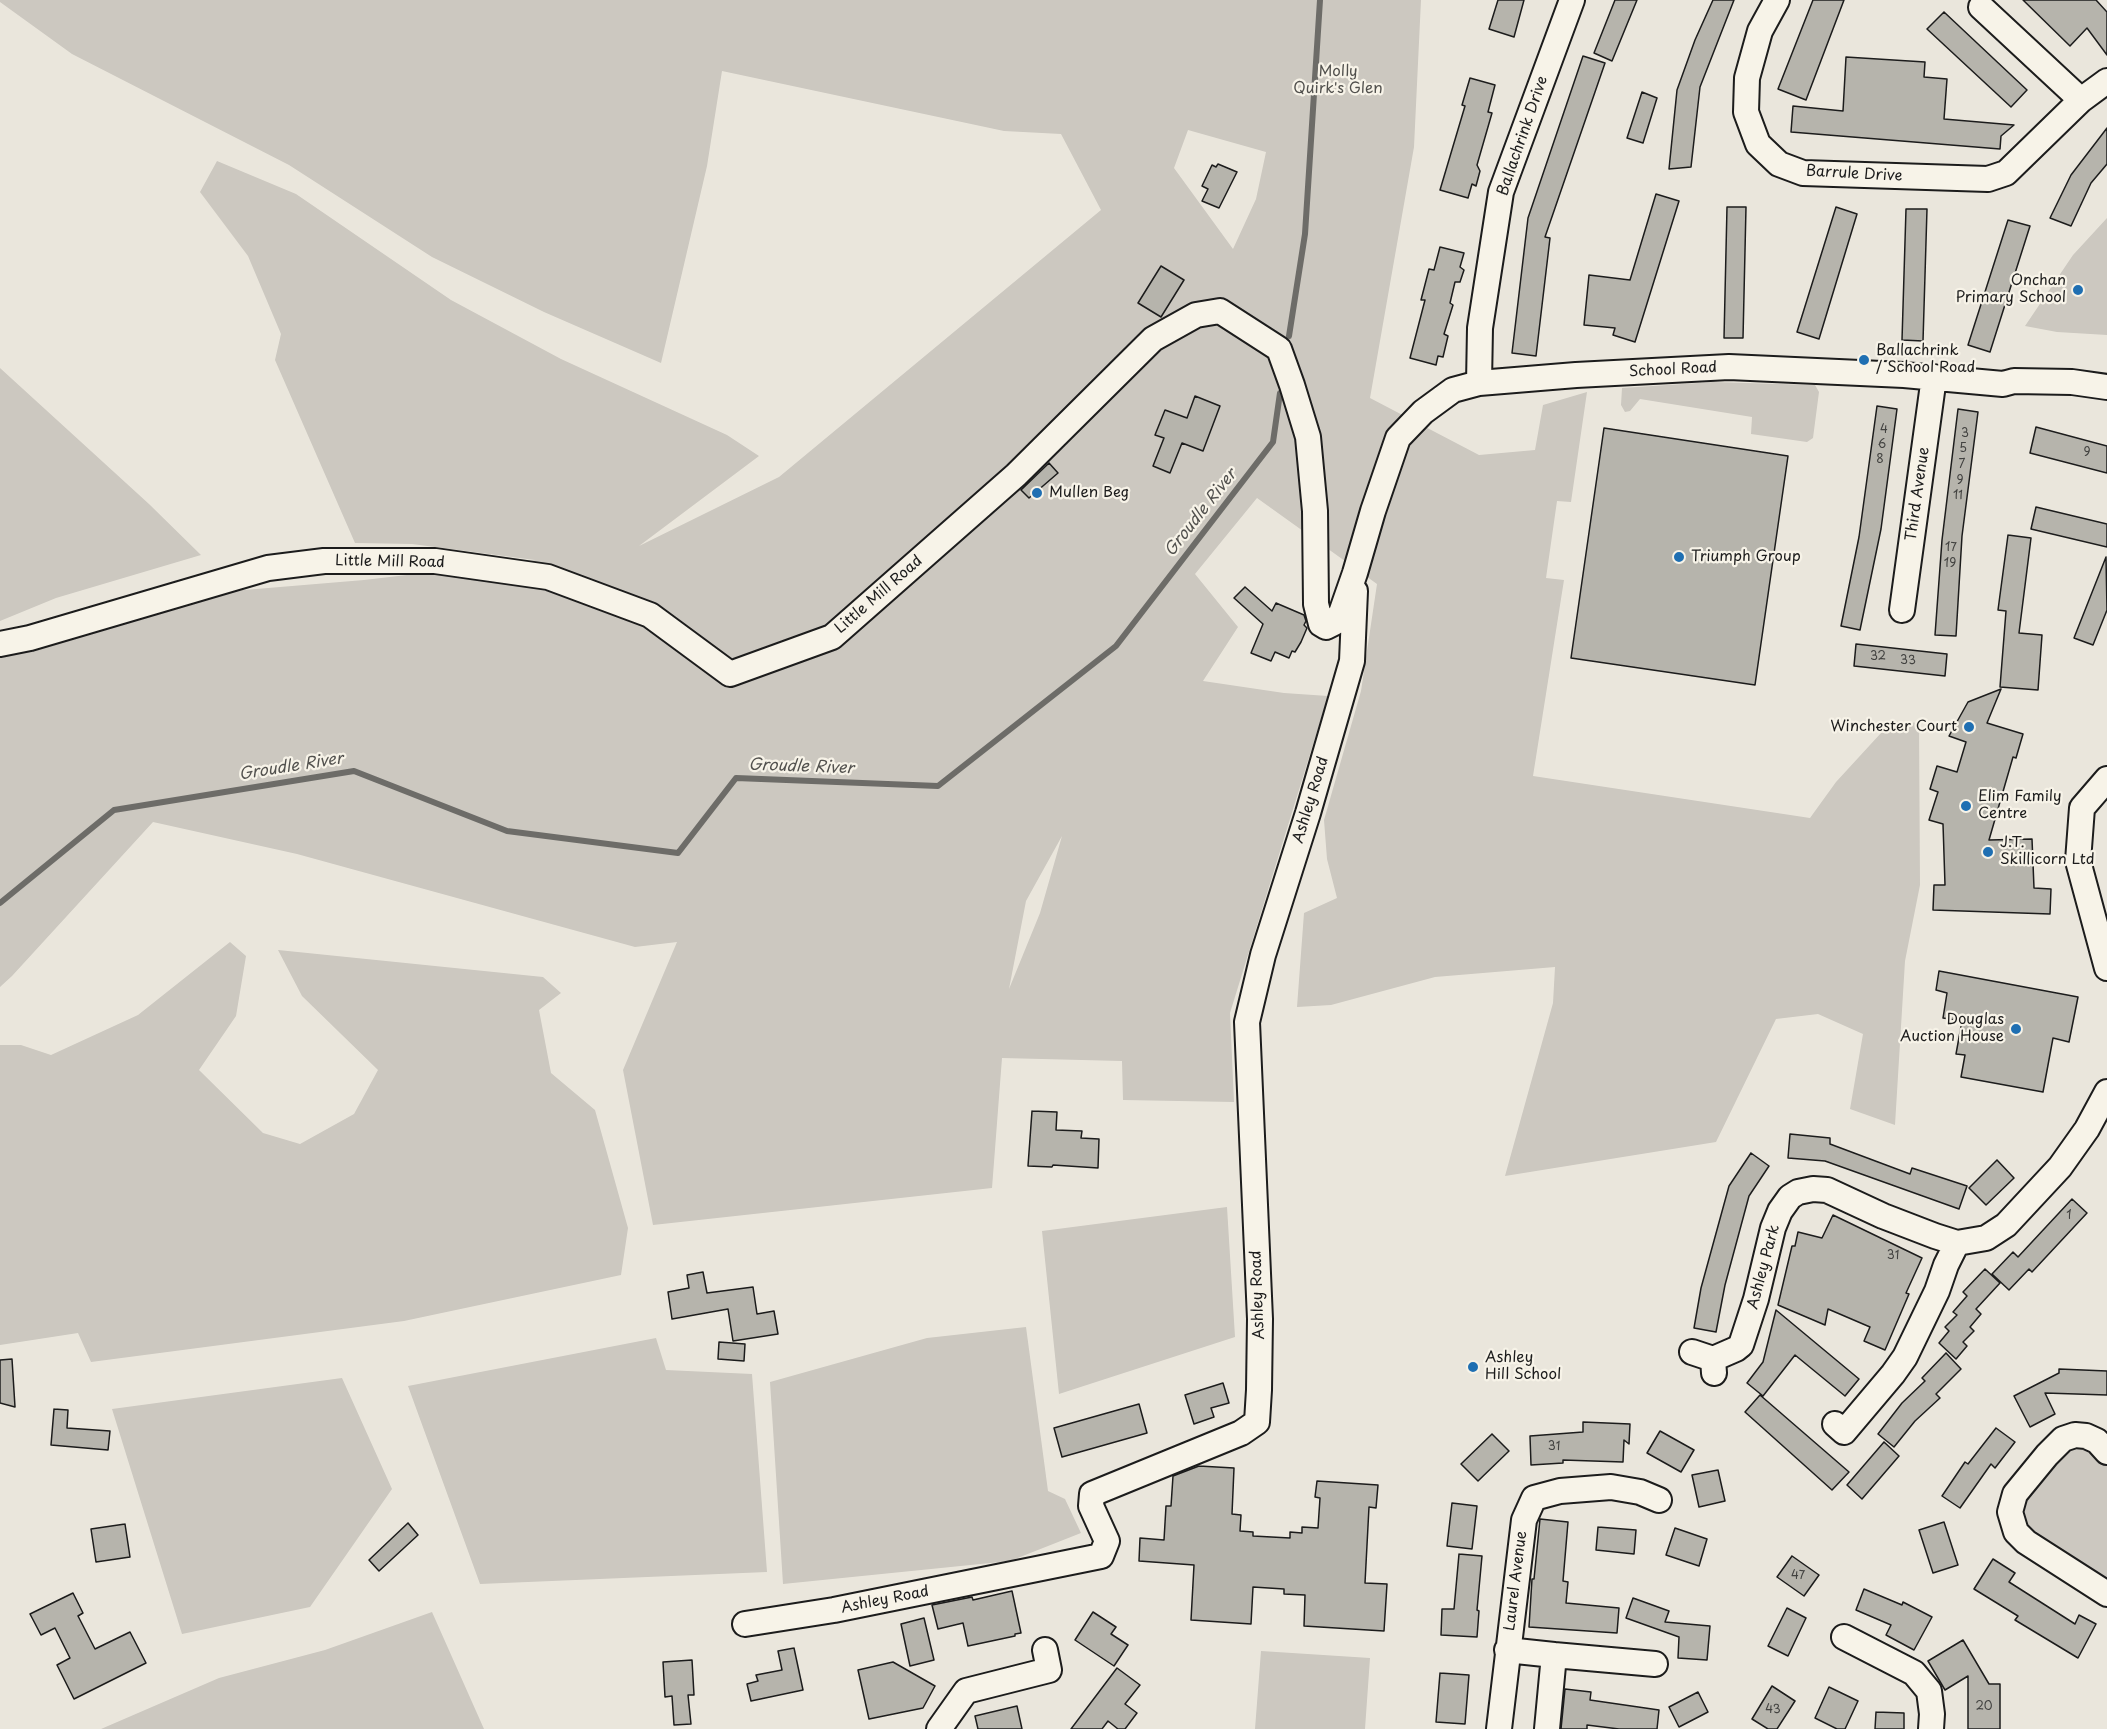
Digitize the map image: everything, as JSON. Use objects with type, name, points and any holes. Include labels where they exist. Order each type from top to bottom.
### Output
[{"type":"street","name":"Ballachrink Drive","points":[[1479,383],[1480,328],[1501,192],[1572,0]]},
{"type":"street","name":"Barrule Drive","points":[[1777,0],[1760,31],[1747,78],[1746,112],[1758,144],[1779,164],[1803,173],[1988,179],[2006,173],[2080,100],[2107,81]]},
{"type":"street","points":[[1981,7],[2080,100]]},
{"type":"street","name":"Little Mill Road","points":[[0,644],[30,638],[268,568],[324,561],[435,561],[548,577],[650,615],[730,675],[832,637],[1016,475],[1153,339],[1196,315],[1220,311],[1279,349],[1292,385],[1308,437],[1315,511],[1316,604],[1321,624],[1326,627],[1334,623],[1341,613],[1356,573]]},
{"type":"street","name":"School Road","points":[[1356,573],[1373,511],[1398,438],[1423,412],[1453,390],[1479,383],[1729,367],[1934,377],[2003,384],[2014,381],[2072,382],[2107,387]]},
{"type":"street","name":"Third Avenue","points":[[1902,610],[1934,377]]},
{"type":"street","name":"Ashley Road","points":[[745,1624],[834,1610],[1101,1556],[1107,1541],[1091,1506],[1092,1494],[1241,1433],[1257,1422],[1260,1319],[1247,1022],[1263,955],[1308,813],[1352,661],[1356,573]]},
{"type":"street","points":[[2107,779],[2082,808],[2078,861],[2107,968]]},
{"type":"street","points":[[1835,1424],[1844,1432],[1905,1358],[1937,1292],[1946,1265],[1957,1243],[1986,1238],[2006,1225],[2089,1136],[2107,1092]]},
{"type":"street","name":"Ashley Park","points":[[1706,1361],[1741,1345],[1756,1299],[1773,1228],[1785,1204],[1798,1192],[1813,1189],[1827,1190],[1883,1216],[1957,1243]]},
{"type":"street","points":[[2107,1452],[2097,1441],[2086,1436],[2074,1435],[2063,1439],[2015,1494],[2010,1512],[2016,1532],[2026,1542],[2107,1594]]},
{"type":"street","name":"Laurel Avenue","points":[[1499,1729],[1524,1520],[1534,1498],[1560,1491],[1611,1487],[1640,1492],[1659,1500]]},
{"type":"street","points":[[1844,1637],[1914,1673],[1929,1691],[1931,1729]]},
{"type":"street","name":"Laurel Avenue","points":[[1508,1650],[1655,1664]]},
{"type":"street","points":[[1547,1729],[1554,1655]]},
{"type":"street","points":[[939,1729],[966,1691],[1049,1669]]},
{"type":"green space","name":"Molly Quirk's Glen","points":[[0,0],[1421,0],[1414,147],[1370,398],[1479,455],[1535,450],[1543,405],[1587,392],[1571,502],[1557,501],[1546,578],[1564,580],[1533,776],[1810,818],[1836,782],[1892,721],[1919,723],[1920,885],[1905,961],[1895,1125],[1850,1109],[1863,1034],[1818,1014],[1776,1019],[1716,1142],[1505,1176],[1553,1003],[1555,967],[1435,977],[1331,1005],[1297,1007],[1304,913],[1337,898],[1327,859],[1324,820],[1361,691],[1377,584],[1257,498],[1195,574],[1238,627],[1203,681],[1284,693],[1328,696],[1230,1013],[1234,1102],[1123,1100],[1122,1061],[1002,1058],[992,1188],[653,1225],[623,1070],[677,942],[635,947],[297,854],[153,822],[0,987],[0,652],[95,632],[232,591],[364,580],[535,560],[412,544],[355,543],[275,360],[281,334],[248,256],[200,192],[217,161],[296,194],[451,300],[561,359],[727,435],[759,456],[639,546],[779,477],[1101,210],[1061,134],[1004,131],[722,71],[707,166],[661,363],[544,312],[432,257],[289,165],[72,54]],"holes":[[[1188,130],[1266,152],[1256,199],[1233,249],[1174,168]],[[1062,836],[1040,913],[1009,989],[1026,901]]]},
{"type":"green space","name":"Onchan Primary School","points":[[2107,218],[2107,335],[2057,332],[2025,326],[2073,255]]},
{"type":"green space","points":[[0,368],[149,504],[201,555],[56,598],[0,621]]},
{"type":"green space","points":[[1713,382],[1815,385],[1819,392],[1813,438],[1807,442],[1751,434],[1752,417],[1640,399],[1630,411],[1625,412],[1621,405],[1622,388]]},
{"type":"green space","points":[[230,942],[246,956],[236,1016],[199,1070],[263,1133],[300,1144],[354,1114],[378,1070],[302,996],[278,950],[543,977],[561,993],[539,1010],[551,1073],[595,1110],[628,1228],[621,1275],[404,1321],[91,1362],[78,1333],[0,1345],[0,1045],[21,1045],[51,1055],[138,1015]]},
{"type":"green space","points":[[1227,1207],[1235,1337],[1059,1394],[1042,1231]]},
{"type":"green space","points":[[1026,1327],[1048,1491],[1065,1499],[1081,1533],[1010,1561],[783,1584],[770,1382],[927,1338]]},
{"type":"green space","points":[[656,1338],[666,1370],[752,1374],[767,1572],[480,1584],[408,1386]]},
{"type":"green space","points":[[342,1378],[392,1489],[310,1607],[182,1634],[112,1409]]},
{"type":"green space","points":[[2079,1443],[2091,1448],[2107,1465],[2107,1583],[2022,1526],[2022,1498],[2062,1451]]},
{"type":"green space","points":[[432,1612],[484,1729],[101,1729],[219,1678],[325,1650]]},
{"type":"green space","points":[[1261,1651],[1370,1658],[1365,1729],[1255,1729]]},
{"type":"building","points":[[1498,0],[1524,0],[1514,37],[1489,29]]},
{"type":"building","points":[[1615,0],[1637,0],[1612,61],[1594,53]]},
{"type":"building","points":[[1713,0],[1734,0],[1700,87],[1691,167],[1669,169],[1677,90],[1695,40]]},
{"type":"building","points":[[1813,0],[1844,0],[1806,100],[1778,89]]},
{"type":"building","points":[[2023,0],[2096,0],[2107,12],[2107,55],[2087,28],[2070,46]]},
{"type":"building","points":[[1944,12],[2027,90],[2011,107],[1927,29]]},
{"type":"building","points":[[1583,56],[1605,63],[1545,237],[1550,238],[1536,356],[1512,353],[1528,218]]},
{"type":"building","points":[[1846,57],[1925,62],[1924,77],[1947,79],[1944,119],[2014,125],[2001,136],[2000,149],[1791,132],[1793,106],[1843,111]]},
{"type":"building","points":[[1470,78],[1495,85],[1488,112],[1492,113],[1477,165],[1480,171],[1476,186],[1472,184],[1468,198],[1440,190],[1465,106],[1462,105]]},
{"type":"building","points":[[1642,92],[1657,98],[1643,143],[1627,138]]},
{"type":"building","points":[[2107,128],[2107,164],[2091,183],[2071,226],[2050,218],[2071,175]]},
{"type":"building","points":[[1218,164],[1237,172],[1219,208],[1202,201],[1208,189],[1202,186],[1212,165],[1216,167]]},
{"type":"building","points":[[1656,194],[1679,201],[1635,342],[1613,335],[1615,328],[1584,325],[1589,275],[1630,280]]},
{"type":"building","points":[[1727,207],[1746,207],[1743,338],[1724,338]]},
{"type":"building","points":[[1836,207],[1857,214],[1819,339],[1797,332]]},
{"type":"building","points":[[1906,209],[1927,209],[1923,341],[1902,340]]},
{"type":"building","points":[[2008,220],[2030,226],[1990,352],[1968,345]]},
{"type":"building","points":[[1440,247],[1464,253],[1460,267],[1464,270],[1460,282],[1455,282],[1450,303],[1453,305],[1444,334],[1448,336],[1443,357],[1438,356],[1436,365],[1410,358],[1425,300],[1421,300],[1429,269],[1434,270]]},
{"type":"building","points":[[1161,266],[1184,280],[1161,317],[1138,303]]},
{"type":"building","points":[[1195,396],[1220,406],[1203,451],[1182,443],[1170,473],[1153,466],[1164,438],[1155,435],[1165,410],[1187,418]]},
{"type":"building","points":[[1877,406],[1897,409],[1881,529],[1860,630],[1841,626],[1859,537]]},
{"type":"building","points":[[1958,409],[1978,412],[1962,536],[1956,636],[1935,635],[1942,540]]},
{"type":"building","points":[[2036,427],[2107,446],[2107,473],[2030,453]]},
{"type":"building","name":"Triumph Group","points":[[1604,428],[1788,456],[1755,685],[1571,658]]},
{"type":"building","points":[[1049,463],[1058,473],[1029,498],[1021,490]]},
{"type":"building","points":[[2036,507],[2107,524],[2107,547],[2031,529]]},
{"type":"building","points":[[2008,535],[2031,538],[2019,633],[2042,635],[2038,690],[2000,687],[2006,611],[1998,610]]},
{"type":"building","points":[[2106,557],[2107,610],[2093,645],[2074,638]]},
{"type":"building","points":[[1245,587],[1272,611],[1276,603],[1304,615],[1306,621],[1304,625],[1307,628],[1295,652],[1292,651],[1289,658],[1275,652],[1271,661],[1251,653],[1263,624],[1234,598]]},
{"type":"building","points":[[1856,644],[1947,654],[1945,676],[1854,666]]},
{"type":"building","points":[[2001,689],[1987,723],[2023,734],[2016,758],[2013,757],[1989,840],[2032,839],[2034,888],[2051,889],[2050,914],[1933,910],[1934,885],[1945,885],[1943,824],[1929,820],[1938,792],[1930,789],[1937,766],[1957,772],[1966,742],[1949,736],[1968,702]]},
{"type":"building","name":"Douglas Auction House","points":[[1939,971],[2078,997],[2069,1042],[2053,1038],[2043,1092],[1961,1077],[1965,1055],[1956,1054],[1962,1021],[1943,1018],[1947,993],[1936,990]]},
{"type":"building","points":[[1032,1111],[1057,1112],[1056,1130],[1082,1131],[1081,1138],[1099,1139],[1098,1168],[1028,1166]]},
{"type":"building","points":[[1790,1134],[1830,1138],[1830,1144],[1910,1174],[1912,1168],[1967,1186],[1959,1209],[1825,1161],[1788,1158]]},
{"type":"building","points":[[1751,1153],[1769,1166],[1749,1196],[1725,1285],[1716,1332],[1694,1328],[1701,1288],[1729,1186]]},
{"type":"building","points":[[1997,1160],[2014,1178],[1986,1205],[1969,1188]]},
{"type":"building","points":[[2072,1199],[2087,1213],[2032,1272],[2029,1269],[2009,1290],[1992,1274],[2013,1252],[2018,1257]]},
{"type":"building","points":[[1833,1215],[1922,1258],[1885,1350],[1864,1341],[1870,1327],[1828,1309],[1825,1325],[1778,1305],[1792,1246],[1795,1246],[1798,1232],[1822,1238]]},
{"type":"building","points":[[1985,1269],[2000,1283],[1976,1309],[1981,1314],[1970,1327],[1974,1331],[1963,1342],[1967,1346],[1956,1359],[1939,1343],[1949,1331],[1945,1327],[1957,1315],[1953,1312],[1967,1296],[1963,1292]]},
{"type":"building","points":[[703,1272],[707,1293],[753,1287],[757,1314],[774,1311],[778,1334],[733,1341],[728,1309],[672,1319],[668,1292],[689,1288],[687,1275]]},
{"type":"building","points":[[1776,1310],[1859,1379],[1845,1396],[1795,1355],[1763,1396],[1747,1383],[1763,1362]]},
{"type":"building","points":[[719,1342],[745,1344],[744,1361],[718,1359]]},
{"type":"building","points":[[1946,1353],[1961,1369],[1936,1394],[1940,1398],[1915,1421],[1894,1447],[1878,1434],[1902,1403],[1925,1381],[1922,1378]]},
{"type":"building","points":[[12,1359],[15,1407],[0,1403],[0,1360]]},
{"type":"building","points":[[2059,1369],[2107,1371],[2107,1395],[2045,1393],[2055,1414],[2030,1427],[2014,1396],[2059,1373]]},
{"type":"building","points":[[1223,1383],[1229,1403],[1211,1408],[1214,1417],[1194,1424],[1185,1395]]},
{"type":"building","points":[[1760,1395],[1849,1472],[1832,1490],[1745,1412]]},
{"type":"building","points":[[1139,1404],[1147,1433],[1062,1457],[1054,1428]]},
{"type":"building","points":[[54,1409],[68,1410],[67,1428],[110,1431],[108,1450],[51,1445]]},
{"type":"building","points":[[1583,1422],[1630,1424],[1629,1444],[1624,1440],[1623,1462],[1563,1460],[1563,1463],[1531,1465],[1530,1436],[1583,1432]]},
{"type":"building","points":[[1996,1428],[2015,1442],[1995,1468],[1991,1464],[1960,1508],[1942,1496],[1965,1462],[1968,1464]]},
{"type":"building","points":[[1660,1431],[1694,1450],[1681,1472],[1647,1453]]},
{"type":"building","points":[[1492,1434],[1509,1451],[1478,1481],[1461,1464]]},
{"type":"building","points":[[1884,1442],[1899,1456],[1862,1499],[1847,1485]]},
{"type":"building","points":[[1199,1466],[1234,1468],[1232,1514],[1241,1515],[1240,1531],[1253,1532],[1253,1536],[1290,1538],[1290,1532],[1302,1533],[1302,1527],[1318,1528],[1320,1498],[1315,1497],[1317,1481],[1378,1485],[1376,1508],[1369,1507],[1365,1583],[1387,1584],[1384,1631],[1304,1626],[1305,1595],[1284,1594],[1284,1589],[1253,1587],[1251,1624],[1191,1620],[1194,1565],[1139,1561],[1140,1538],[1164,1540],[1166,1506],[1171,1506],[1173,1476]]},
{"type":"building","points":[[1718,1470],[1725,1501],[1699,1507],[1692,1475]]},
{"type":"building","points":[[1452,1503],[1477,1506],[1472,1549],[1447,1546]]},
{"type":"building","points":[[1540,1519],[1568,1522],[1563,1581],[1568,1582],[1566,1603],[1619,1608],[1617,1633],[1529,1627],[1532,1579],[1534,1579]]},
{"type":"building","points":[[1944,1522],[1958,1565],[1933,1573],[1919,1530]]},
{"type":"building","points":[[408,1523],[418,1535],[379,1571],[369,1560]]},
{"type":"building","points":[[125,1524],[130,1557],[96,1562],[91,1529]]},
{"type":"building","points":[[1598,1527],[1636,1530],[1634,1554],[1596,1550]]},
{"type":"building","points":[[1675,1528],[1707,1539],[1699,1566],[1666,1555]]},
{"type":"building","points":[[1459,1554],[1482,1556],[1477,1637],[1441,1635],[1442,1609],[1454,1609]]},
{"type":"building","points":[[1792,1556],[1819,1575],[1804,1596],[1777,1577]]},
{"type":"building","points":[[1993,1559],[2015,1573],[2009,1582],[2075,1624],[2079,1615],[2096,1624],[2078,1658],[2015,1620],[2018,1616],[1974,1589]]},
{"type":"building","points":[[1864,1589],[1902,1605],[1903,1602],[1932,1617],[1914,1650],[1886,1635],[1891,1625],[1856,1610]]},
{"type":"building","points":[[1012,1591],[1021,1633],[968,1646],[963,1623],[938,1629],[932,1605],[972,1597],[973,1600]]},
{"type":"building","points":[[73,1593],[83,1613],[78,1616],[95,1649],[130,1632],[146,1663],[74,1699],[57,1665],[70,1658],[55,1628],[41,1635],[30,1614]]},
{"type":"building","points":[[1633,1598],[1669,1611],[1665,1622],[1710,1626],[1707,1660],[1678,1658],[1679,1637],[1626,1618]]},
{"type":"building","points":[[1787,1608],[1806,1618],[1788,1656],[1768,1646]]},
{"type":"building","points":[[1093,1612],[1116,1627],[1111,1634],[1128,1645],[1114,1666],[1075,1640]]},
{"type":"building","points":[[924,1618],[934,1660],[910,1666],[901,1624]]},
{"type":"building","points":[[1963,1640],[1989,1684],[2000,1684],[2000,1729],[1968,1729],[1968,1676],[1945,1690],[1928,1661]]},
{"type":"building","points":[[794,1648],[803,1690],[751,1701],[747,1684],[758,1681],[756,1675],[782,1670],[778,1651]]},
{"type":"building","points":[[692,1660],[694,1695],[688,1695],[691,1724],[674,1725],[672,1696],[665,1697],[663,1662]]},
{"type":"building","points":[[893,1662],[935,1686],[923,1708],[869,1719],[858,1670]]},
{"type":"building","points":[[1117,1668],[1140,1685],[1125,1704],[1137,1713],[1125,1729],[1118,1729],[1108,1721],[1102,1729],[1071,1729]]},
{"type":"building","points":[[1440,1673],[1469,1675],[1465,1724],[1436,1722]]},
{"type":"building","points":[[1772,1686],[1795,1701],[1777,1729],[1768,1729],[1752,1719]]},
{"type":"building","points":[[1829,1687],[1858,1701],[1845,1729],[1837,1729],[1815,1718]]},
{"type":"building","points":[[1565,1689],[1591,1692],[1590,1700],[1659,1710],[1657,1729],[1619,1729],[1587,1725],[1587,1729],[1561,1729]]},
{"type":"building","points":[[1698,1692],[1708,1712],[1679,1727],[1669,1707]]},
{"type":"building","points":[[1017,1706],[1022,1729],[978,1729],[975,1716]]},
{"type":"building","points":[[1876,1712],[1904,1713],[1904,1729],[1875,1729]]},
{"type":"waterway","name":"Groudle River","points":[[1289,336],[1305,234],[1320,0]]},
{"type":"waterway","name":"Groudle River","points":[[0,903],[114,810],[354,771],[507,831],[678,853],[736,778],[938,786],[1116,646],[1273,442],[1280,393]]},
{"type":"place","name":"Onchan Primary School","points":[[2078,290]]},
{"type":"place","name":"Ballachrink / School Road","points":[[1864,360]]},
{"type":"place","name":"Mullen Beg","points":[[1037,493]]},
{"type":"place","name":"Triumph Group","points":[[1679,557]]},
{"type":"place","name":"Winchester Court","points":[[1969,727]]},
{"type":"place","name":"Elim Family Centre","points":[[1966,806]]},
{"type":"place","name":"J.T. Skillicorn Ltd","points":[[1988,852]]},
{"type":"place","name":"Douglas Auction House","points":[[2016,1029]]},
{"type":"place","name":"Ashley Hill School","points":[[1473,1367]]}]
